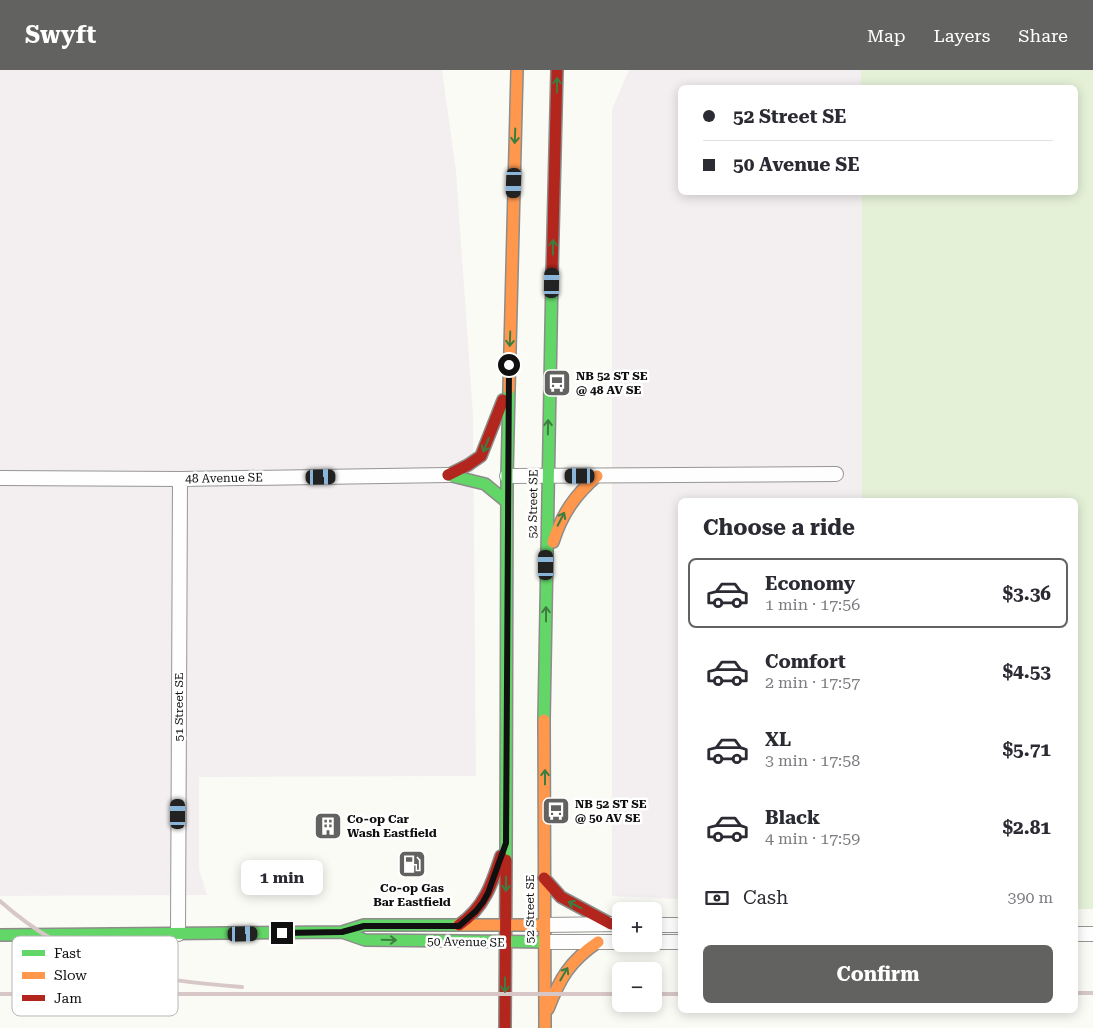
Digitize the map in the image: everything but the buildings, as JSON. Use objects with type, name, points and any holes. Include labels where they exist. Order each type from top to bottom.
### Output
[{"type":"main road","name":"52 Street SE","points":[[505,1028],[508,382],[517,70]]},
{"type":"main road","name":"52 Street SE","points":[[545,1023],[544,878],[547,476],[557,70]]},
{"type":"main road","points":[[448,475],[481,456],[498,415],[508,382]]},
{"type":"main road","points":[[448,475],[485,484],[507,502]]},
{"type":"main road","points":[[546,565],[559,521],[577,494],[597,476]]},
{"type":"main road","points":[[459,926],[483,902],[506,843]]},
{"type":"main road","points":[[544,878],[561,897],[612,922]]},
{"type":"main road","name":"50 Avenue SE","points":[[0,935],[342,932],[364,926],[544,925]]},
{"type":"main road","name":"50 Avenue SE","points":[[342,932],[365,940],[544,942]]},
{"type":"main road","points":[[545,1023],[566,969],[575,958],[598,942]]},
{"type":"street","points":[[507,476],[836,474]]},
{"type":"street","name":"48 Avenue SE","points":[[0,478],[180,479],[448,475]]},
{"type":"street","name":"51 Street SE","points":[[178,934],[180,479]]},
{"type":"street","name":"50 Avenue SE","points":[[544,925],[612,924]]},
{"type":"street","points":[[662,925],[678,925]]},
{"type":"street","points":[[1078,934],[1093,934]]},
{"type":"street","name":"50 Avenue SE","points":[[544,942],[612,942]]},
{"type":"street","points":[[662,942],[678,942]]},
{"type":"shaded area","points":[[0,70],[442,70],[456,171],[473,415],[476,776],[199,777],[199,869],[207,895],[0,896]]},
{"type":"shaded area","points":[[629,70],[861,70],[861,85],[678,85],[678,195],[862,195],[862,498],[678,498],[678,899],[612,896],[612,109]]},
{"type":"green space","points":[[861,70],[1093,70],[1093,909],[1078,909],[1078,498],[862,498],[862,195],[1078,195],[1078,85],[861,85]]},
{"type":"railway","points":[[0,901],[48,936]]},
{"type":"railway","points":[[178,980],[242,987]]},
{"type":"railway","points":[[1078,993],[1093,993]]},
{"type":"railway","points":[[0,994],[12,994]]},
{"type":"railway","points":[[178,994],[612,994]]},
{"type":"railway","points":[[662,994],[678,994]]},
{"type":"traffic: fast","points":[[544,720],[552,274]]},
{"type":"traffic: fast","points":[[506,860],[509,389]]},
{"type":"traffic: fast","points":[[448,475],[485,484],[507,502]]},
{"type":"traffic: fast","points":[[0,935],[342,932],[364,925],[458,925]]},
{"type":"traffic: fast","points":[[342,932],[365,940],[544,942]]},
{"type":"traffic: slow","points":[[509,389],[517,70]]},
{"type":"traffic: slow","points":[[553,542],[570,506],[582,490],[597,476]]},
{"type":"traffic: slow","points":[[544,720],[545,1028]]},
{"type":"traffic: slow","points":[[458,925],[544,925]]},
{"type":"traffic: slow","points":[[548,1009],[567,971],[580,956],[598,942]]},
{"type":"traffic: jam","points":[[552,274],[557,70]]},
{"type":"traffic: jam","points":[[448,475],[481,456],[503,400]]},
{"type":"traffic: jam","points":[[459,925],[475,911],[486,895],[501,856]]},
{"type":"traffic: jam","points":[[505,1028],[506,860]]},
{"type":"traffic: jam","points":[[544,878],[561,897],[611,924]]},
{"type":"place","name":"NB 52 ST SE @ 48 AV SE","points":[[557,383]]},
{"type":"place","name":"NB 52 ST SE @ 50 AV SE","points":[[556,811]]},
{"type":"place","name":"Co-op Car Wash Eastfield","points":[[328,826]]},
{"type":"place","name":"Co-op Gas Bar Eastfield","points":[[412,864]]},
{"type":"route","points":[[282,933],[342,932],[364,926],[459,926],[476,911],[488,893],[506,843],[509,365]]}]
